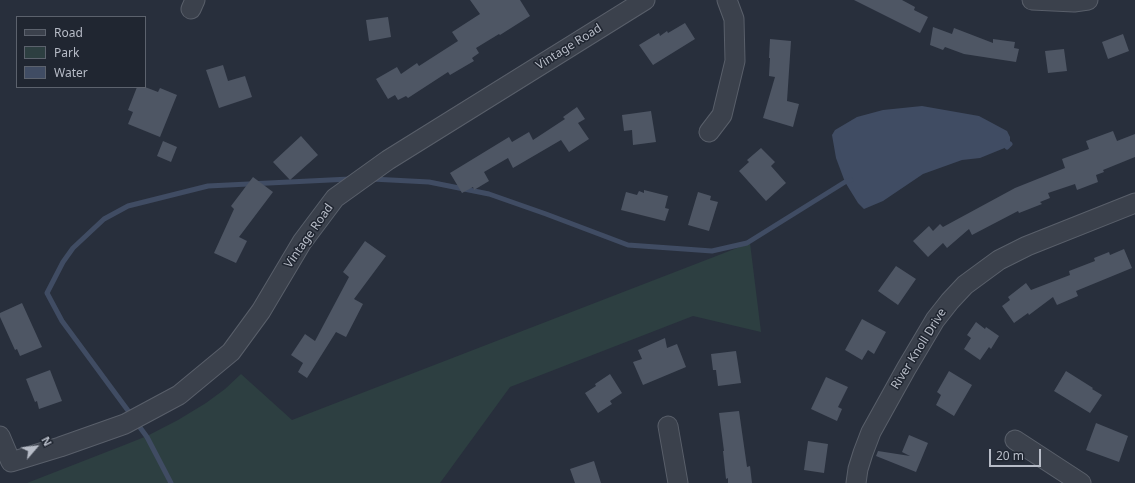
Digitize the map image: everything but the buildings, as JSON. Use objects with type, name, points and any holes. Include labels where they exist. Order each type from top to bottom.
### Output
[{"type":"street","name":"Vintage Road","points":[[0,436],[11,462],[60,447],[125,424],[179,395],[231,352],[261,311],[302,242],[335,198],[388,160],[645,0]]},
{"type":"street","points":[[708,132],[722,115],[735,61],[734,19],[727,0]]},
{"type":"street","points":[[1032,0],[1074,2],[1088,0]]},
{"type":"street","name":"River Knoll Drive","points":[[856,483],[858,469],[871,432],[935,320],[965,285],[999,260],[1027,246],[1135,203]]},
{"type":"street","points":[[668,426],[678,483]]},
{"type":"street","points":[[1014,440],[1081,483]]},
{"type":"green space","points":[[750,243],[761,332],[693,316],[510,387],[440,483],[27,483],[147,436],[206,403],[225,389],[241,374],[292,420]]},
{"type":"water","points":[[922,106],[979,116],[1007,131],[1010,137],[1010,144],[1007,147],[980,158],[962,160],[923,174],[883,201],[864,209],[858,203],[845,182],[836,158],[832,135],[835,130],[857,117],[883,110]]},
{"type":"waterway","points":[[1007,147],[1010,144]]},
{"type":"waterway","points":[[132,416],[62,321],[47,293],[63,262],[73,248],[104,219],[128,206],[208,186],[350,179]]},
{"type":"waterway","points":[[372,179],[429,182],[489,194],[628,245],[712,251],[747,243],[845,182],[851,180]]},
{"type":"waterway","points":[[136,422],[147,437],[171,483]]}]
